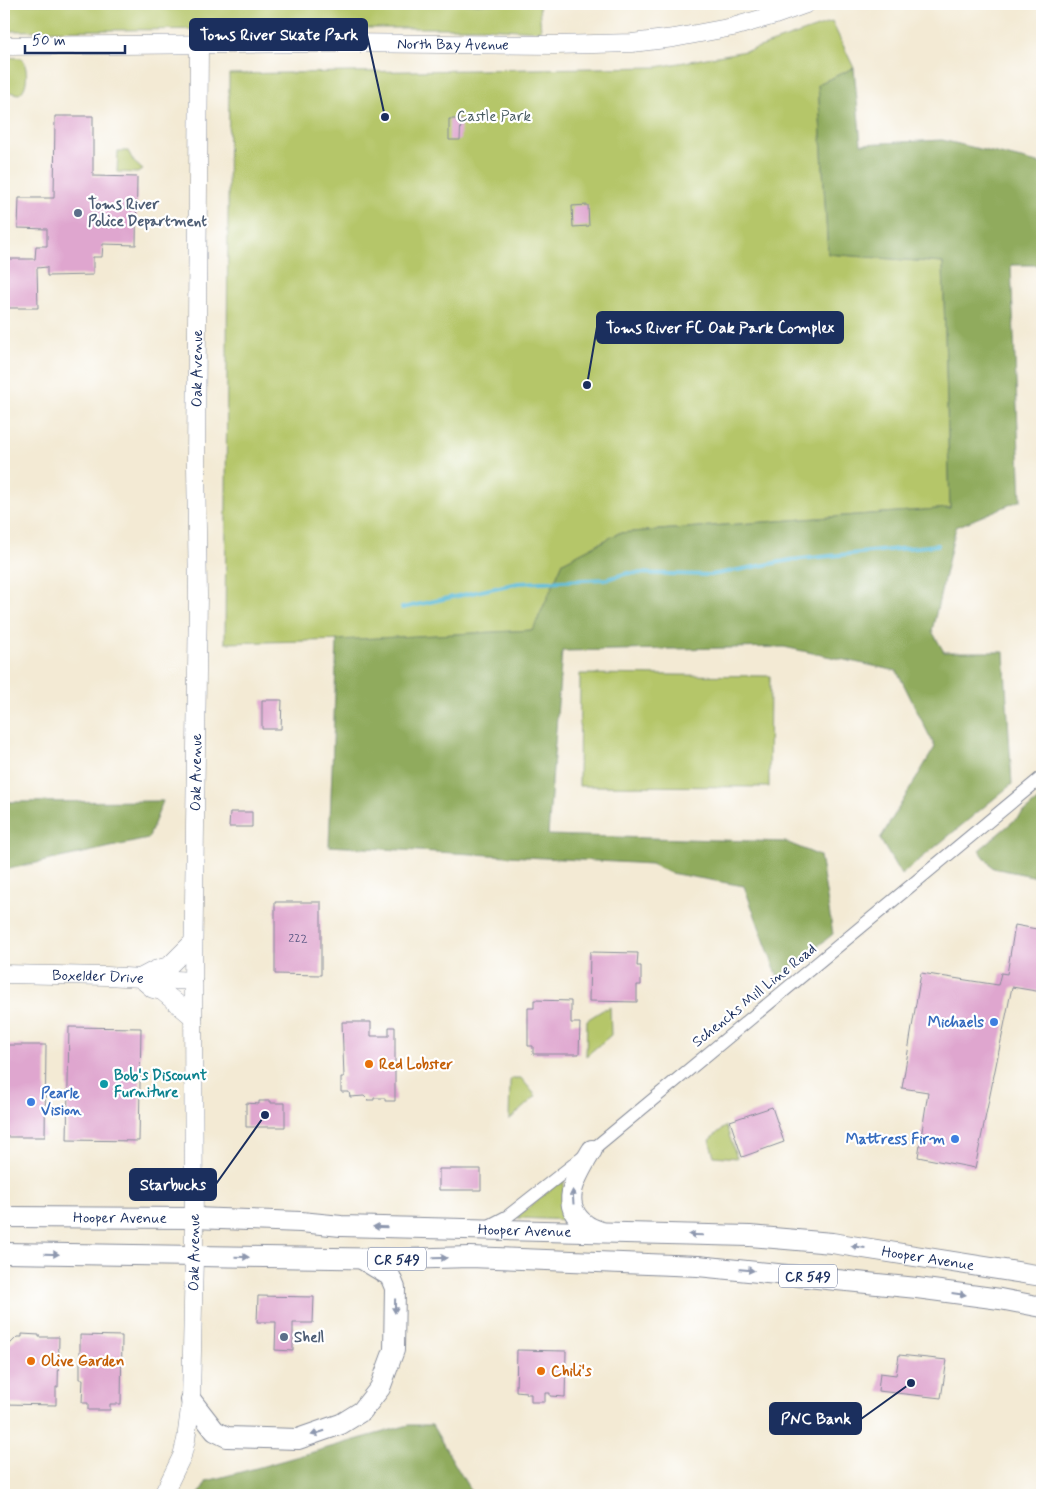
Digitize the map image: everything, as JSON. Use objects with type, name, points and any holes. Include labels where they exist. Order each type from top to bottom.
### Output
[{"type":"main road","points":[[592,1150],[574,1180],[571,1194],[574,1210],[579,1218],[586,1225],[601,1232]]},
{"type":"main road","name":"Hooper Avenue","points":[[4,1217],[193,1218],[301,1222],[350,1226],[750,1236],[832,1243],[1042,1276]]},
{"type":"main road","name":"Hooper Avenue","points":[[4,1253],[400,1259],[470,1257],[698,1266],[917,1288],[1000,1299],[1042,1307]]},
{"type":"main road","points":[[191,1400],[215,1431],[227,1438],[298,1439],[341,1424],[362,1411],[380,1388],[394,1350],[395,1288],[390,1276],[360,1258]]},
{"type":"street","name":"North Bay Avenue","points":[[4,46],[338,43],[556,45],[632,43],[674,38],[733,27],[806,4]]},
{"type":"street","name":"Oak Avenue","points":[[163,1495],[182,1456],[191,1400],[194,1256],[193,942],[198,595],[196,465],[199,44]]},
{"type":"street","name":"Schencks Mill Line Road","points":[[482,1230],[508,1216],[592,1150],[1042,777]]},
{"type":"street","points":[[193,942],[169,966],[154,970],[140,978],[154,989],[162,991],[193,1017]]},
{"type":"street","name":"Boxelder Drive","points":[[4,974],[193,981]]},
{"type":"green space","points":[[4,4],[539,4],[541,31],[481,28],[337,28],[4,31]]},
{"type":"green space","name":"Castle Park","points":[[832,22],[854,68],[818,84],[828,254],[943,263],[950,508],[619,533],[563,562],[533,630],[347,640],[225,643],[229,74],[657,67],[751,50]]},
{"type":"green space","points":[[4,57],[22,58],[24,62],[26,82],[25,87],[19,94],[4,91]]},
{"type":"green space","points":[[854,68],[861,144],[942,140],[1042,164],[1042,265],[1011,265],[1021,500],[956,527],[932,631],[944,652],[1004,652],[1012,784],[901,875],[880,839],[935,747],[897,671],[784,647],[562,651],[548,835],[786,842],[820,856],[833,934],[778,978],[744,886],[670,873],[651,864],[329,846],[337,640],[533,630],[563,562],[619,533],[950,508],[943,263],[828,254],[818,84]]},
{"type":"green space","points":[[118,151],[128,151],[134,162],[143,170],[137,173],[117,172]]},
{"type":"green space","points":[[580,674],[770,676],[769,787],[579,786]]},
{"type":"green space","points":[[1042,797],[1042,878],[993,868],[979,850]]},
{"type":"green space","points":[[163,801],[148,839],[4,870],[4,802]]},
{"type":"green space","points":[[610,1007],[611,1035],[586,1056],[587,1020]]},
{"type":"green space","points":[[512,1078],[521,1078],[536,1096],[509,1120],[510,1081]]},
{"type":"green space","points":[[726,1126],[737,1158],[714,1156],[709,1140]]},
{"type":"green space","points":[[564,1180],[563,1201],[569,1220],[518,1218],[518,1216]]},
{"type":"green space","points":[[409,1425],[432,1425],[473,1495],[198,1495],[207,1481]]},
{"type":"building","name":"Toms River Police Department","points":[[55,116],[93,116],[93,176],[137,177],[136,245],[103,244],[102,257],[93,257],[93,275],[47,276],[47,267],[37,268],[38,308],[4,308],[4,259],[35,259],[36,246],[47,246],[47,229],[18,228],[19,198],[54,198]]},
{"type":"building","points":[[449,119],[461,119],[460,140],[449,140]]},
{"type":"building","points":[[588,205],[589,226],[573,227],[572,206]]},
{"type":"building","points":[[262,700],[282,700],[281,729],[262,729]]},
{"type":"building","points":[[230,812],[252,812],[252,827],[229,827]]},
{"type":"building","points":[[275,902],[321,902],[321,975],[275,974]]},
{"type":"building","points":[[1015,925],[1042,930],[1042,992],[1012,987],[975,1168],[918,1157],[928,1092],[902,1088],[921,973],[998,985],[1001,973],[1007,974]]},
{"type":"building","points":[[590,952],[638,953],[637,966],[641,966],[641,985],[637,985],[637,1002],[589,1001]]},
{"type":"building","points":[[534,1000],[571,1001],[571,1023],[580,1023],[579,1054],[533,1054],[533,1046],[528,1046],[528,1008],[534,1008]]},
{"type":"building","name":"Red Lobster","points":[[342,1022],[371,1022],[371,1036],[389,1036],[389,1027],[395,1027],[395,1101],[385,1101],[385,1098],[368,1100],[364,1096],[350,1097],[349,1092],[341,1092],[341,1077],[344,1077]]},
{"type":"building","name":"Bob's Discount Furniture","points":[[69,1027],[141,1028],[139,1141],[67,1140]]},
{"type":"building","points":[[4,1045],[46,1045],[45,1137],[4,1137]]},
{"type":"building","points":[[259,1101],[285,1103],[285,1127],[246,1127],[246,1103],[259,1104]]},
{"type":"building","points":[[772,1107],[784,1142],[742,1157],[730,1121]]},
{"type":"building","points":[[439,1169],[481,1169],[481,1190],[439,1190]]},
{"type":"building","name":"Shell","points":[[258,1296],[314,1297],[313,1323],[293,1323],[293,1351],[275,1350],[276,1322],[257,1322]]},
{"type":"building","name":"Olive Garden","points":[[22,1334],[39,1335],[39,1337],[59,1337],[56,1405],[4,1404],[4,1350],[17,1337],[22,1337]]},
{"type":"building","points":[[80,1335],[122,1336],[121,1404],[110,1404],[110,1410],[88,1410],[88,1403],[82,1403],[83,1379],[80,1379]]},
{"type":"building","name":"Chili's","points":[[517,1350],[566,1351],[565,1397],[550,1396],[550,1393],[545,1393],[545,1402],[531,1402],[531,1394],[516,1391]]},
{"type":"building","points":[[899,1355],[947,1360],[941,1398],[878,1391],[880,1373],[896,1375]]},
{"type":"waterway","points":[[402,608],[518,583],[607,579],[628,573],[711,575],[791,560],[938,545]]},
{"type":"place","name":"Toms River Skate Park","points":[[385,117]]},
{"type":"place","name":"Toms River Police Department","points":[[78,213]]},
{"type":"place","name":"Toms River FC Oak Park Complex","points":[[587,385]]},
{"type":"place","name":"Michaels","points":[[994,1022]]},
{"type":"place","name":"Red Lobster","points":[[369,1064]]},
{"type":"place","name":"Bob's Discount Furniture","points":[[104,1084]]},
{"type":"place","name":"Pearle Vision","points":[[31,1102]]},
{"type":"place","name":"Starbucks","points":[[265,1115]]},
{"type":"place","name":"Mattress Firm","points":[[955,1139]]},
{"type":"place","name":"Shell","points":[[284,1337]]},
{"type":"place","name":"Olive Garden","points":[[31,1361]]},
{"type":"place","name":"Chili's","points":[[541,1371]]},
{"type":"place","name":"PNC Bank","points":[[911,1383]]}]
